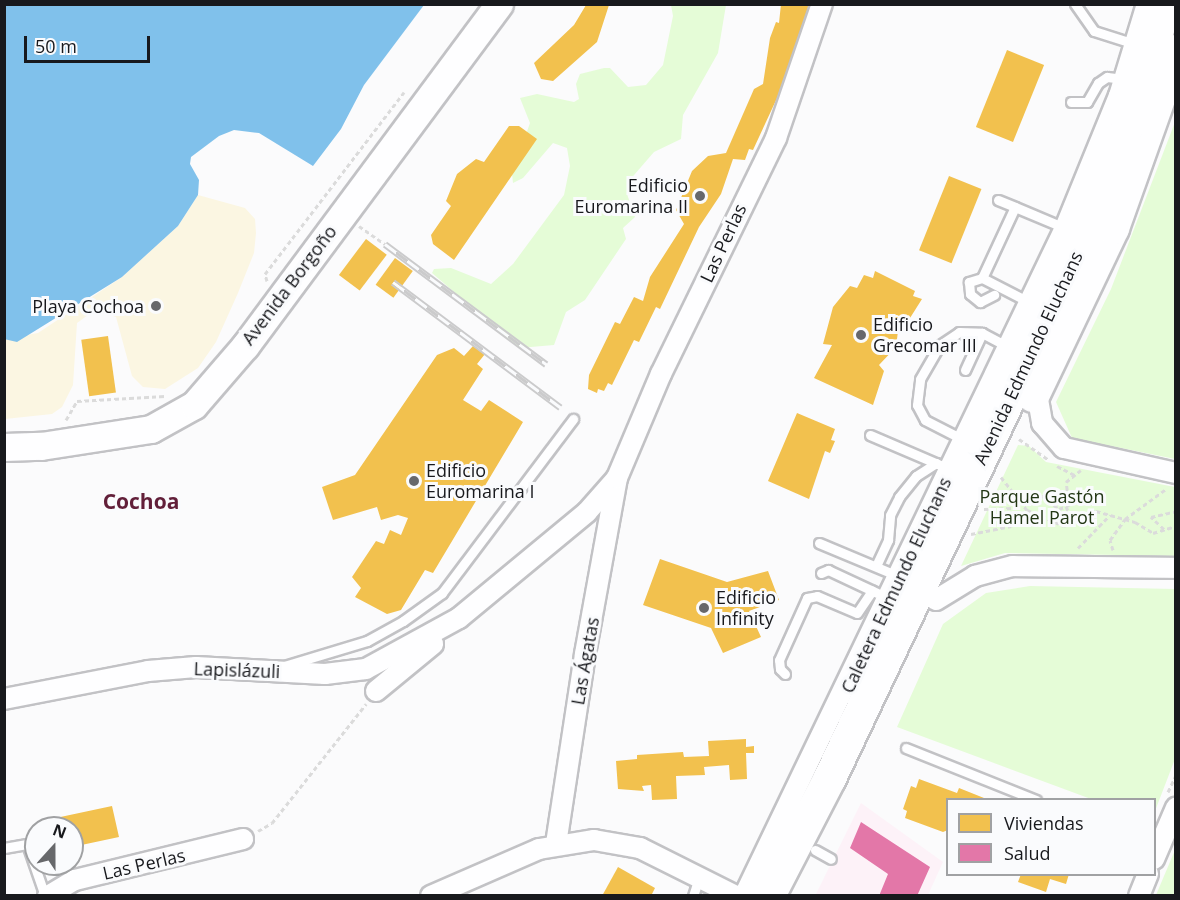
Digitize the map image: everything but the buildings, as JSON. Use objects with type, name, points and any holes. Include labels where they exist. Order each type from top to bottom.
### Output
[{"type":"main road","name":"Avenida Borgoño","points":[[4,447],[41,446],[152,429],[182,415],[205,394],[245,346],[499,4]]},
{"type":"main road","name":"Avenida Edmundo Eluchans","points":[[769,896],[835,768],[1082,245],[1127,128],[1166,4]]},
{"type":"main road","name":"Avenida Edmundo Eluchans","points":[[792,896],[823,854],[936,600],[964,493],[1036,388],[1109,238],[1176,51]]},
{"type":"main road","points":[[1100,147],[1127,128],[1162,93]]},
{"type":"street","name":"Las Perlas","points":[[617,478],[666,363],[776,138],[822,4]]},
{"type":"street","name":"Caletera Edmundo Eluchans","points":[[744,896],[881,595],[900,577],[964,493],[965,440],[1065,228],[1100,147],[1147,4]]},
{"type":"street","points":[[1036,388],[1038,412],[1048,433],[1064,448],[1085,456],[1173,479]]},
{"type":"street","name":"Lapislázuli","points":[[376,691],[459,618],[587,512],[617,478]]},
{"type":"street","name":"Las Ágatas","points":[[556,844],[585,654],[617,478]]},
{"type":"street","points":[[936,600],[961,583],[994,570],[1029,564],[1176,568]]},
{"type":"street","name":"Lapislázuli","points":[[4,699],[148,671],[196,667],[325,674],[366,669],[459,618]]},
{"type":"street","points":[[1156,853],[1176,808]]},
{"type":"street","name":"Las Perlas","points":[[46,896],[75,880],[243,839]]},
{"type":"street","points":[[430,896],[556,844],[594,840],[627,844],[699,876],[736,896]]},
{"type":"street","points":[[1139,896],[1147,876]]},
{"type":"lane","points":[[1075,4],[1086,24],[1104,37],[1135,44]]},
{"type":"lane","points":[[1071,102],[1086,102],[1098,83],[1107,77],[1124,79]]},
{"type":"lane","points":[[998,200],[1065,228]]},
{"type":"lane","points":[[982,278],[1015,207]]},
{"type":"lane","points":[[994,295],[980,302],[969,294],[969,282],[982,278],[1029,302]]},
{"type":"lane","points":[[965,440],[924,420],[917,405],[917,387],[945,339],[966,330],[982,333],[1008,347]]},
{"type":"lane","points":[[964,370],[982,333]]},
{"type":"lane","points":[[270,670],[367,641],[404,621],[442,593],[573,419]]},
{"type":"lane","points":[[870,435],[964,493]]},
{"type":"lane","points":[[876,566],[888,540],[890,515],[898,497],[916,476],[964,493]]},
{"type":"lane","points":[[819,543],[900,577]]},
{"type":"lane","points":[[785,674],[780,669],[779,660],[807,598],[817,596],[857,613],[881,595],[828,570],[821,573]]},
{"type":"lane","points":[[906,748],[1031,798]]},
{"type":"lane","points":[[4,848],[27,844],[46,896]]},
{"type":"lane","points":[[693,896],[699,876]]},
{"type":"path","points":[[342,214],[385,244]]},
{"type":"path","points":[[54,423],[66,422],[77,401],[164,396],[172,399]]},
{"type":"path","points":[[964,493],[1014,508],[1036,490],[1059,509],[1070,505],[1066,482],[1083,468],[1085,456]]},
{"type":"path","points":[[1001,477],[1027,510],[1064,526],[1096,511],[1125,519],[1153,533],[1176,526]]},
{"type":"path","points":[[1116,566],[1110,540],[1125,519],[1173,479]]},
{"type":"path","points":[[964,493],[1011,526],[1027,510]]},
{"type":"path","points":[[1066,506],[1072,522]]},
{"type":"path","points":[[1165,529],[1151,517],[1176,511]]},
{"type":"path","points":[[1069,565],[1081,541],[1110,515]]},
{"type":"path","points":[[243,839],[272,823],[376,691]]},
{"type":"shaded area","points":[[861,803],[943,862],[928,895],[815,896]]},
{"type":"green space","points":[[671,5],[726,5],[718,53],[683,115],[681,139],[654,152],[628,182],[627,194],[635,217],[623,228],[626,239],[585,300],[566,312],[554,345],[519,348],[432,273],[434,269],[451,268],[491,284],[513,264],[564,195],[570,166],[567,148],[553,143],[523,178],[513,183],[512,174],[530,123],[520,98],[537,94],[574,102],[579,99],[576,84],[580,74],[604,68],[610,68],[628,87],[646,85],[663,65],[673,16]]},
{"type":"green space","points":[[1175,122],[1175,459],[1072,438],[1056,402],[1111,289]]},
{"type":"green space","name":"Parque Gastón Hamel Parot","points":[[1018,445],[1029,446],[1046,462],[1175,487],[1175,556],[1005,553],[961,566]]},
{"type":"green space","points":[[1030,586],[1175,589],[1175,759],[1156,808],[1156,798],[1088,798],[897,727],[943,624],[986,593]]},
{"type":"green space","points":[[1175,850],[1175,895],[1156,895]]},
{"type":"sand","name":"Playa Cochoa","points":[[198,195],[245,208],[255,219],[256,233],[254,253],[238,293],[216,342],[198,368],[165,389],[143,387],[132,376],[116,317],[95,310],[77,323],[73,385],[62,407],[52,414],[5,419],[5,339],[38,333],[122,277],[178,226]]},
{"type":"water","points":[[5,4],[424,5],[364,85],[341,129],[313,166],[259,133],[234,130],[219,136],[191,157],[190,164],[199,180],[198,195],[178,226],[122,277],[17,342],[4,339]]},
{"type":"railway","points":[[385,244],[546,364]]},
{"type":"railway","points":[[393,282],[560,407]]},
{"type":"place","name":"Edificio Euromarina II","points":[[700,196]]},
{"type":"place","name":"Playa Cochoa","points":[[156,306]]},
{"type":"place","name":"Edificio Grecomar III","points":[[861,335]]},
{"type":"place","name":"Edificio Euromarina I","points":[[414,481]]},
{"type":"place","name":"Edificio Infinity","points":[[704,608]]},
{"type":"district","name":"Cochoa","points":[[141,501]]}]
